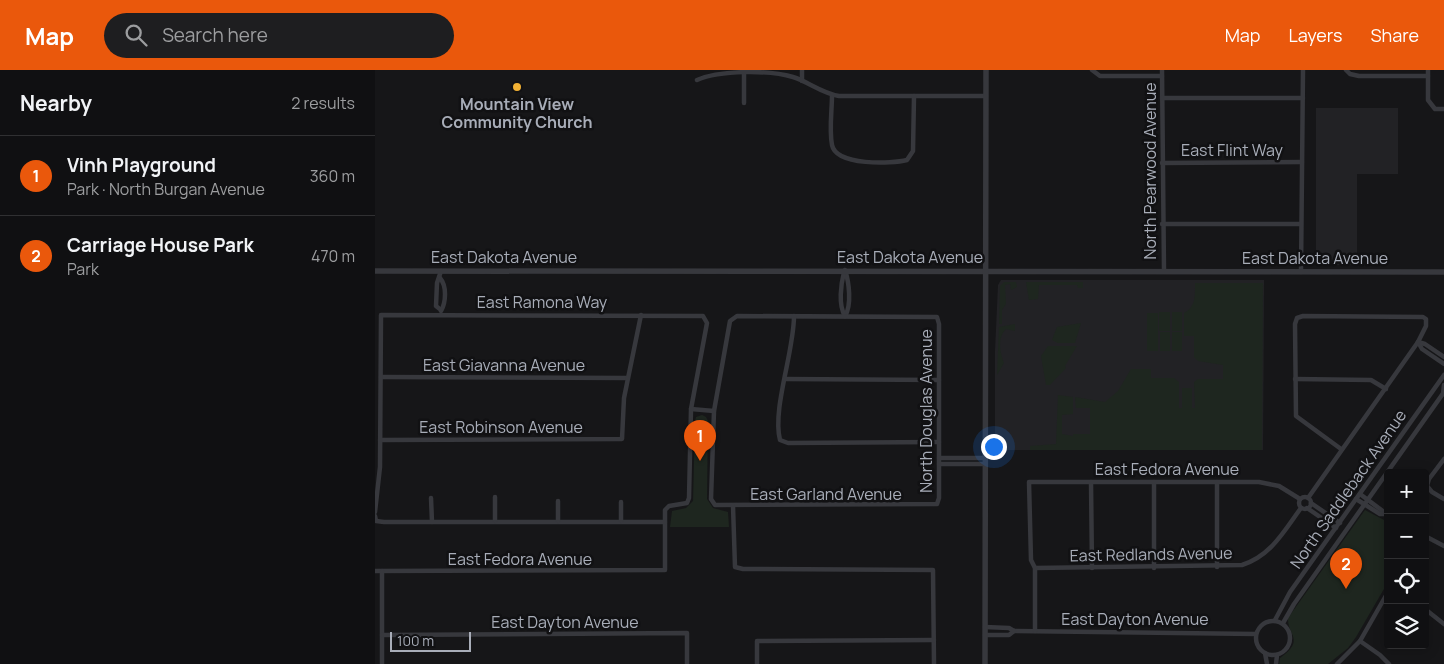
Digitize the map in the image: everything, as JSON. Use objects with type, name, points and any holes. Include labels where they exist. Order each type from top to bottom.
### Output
[{"type":"street","points":[[802,70],[802,81]]},
{"type":"street","points":[[985,664],[986,70]]},
{"type":"street","points":[[1092,70],[1099,76],[1162,76]]},
{"type":"street","name":"North Pearwood Avenue","points":[[1162,70],[1162,224],[1164,272]]},
{"type":"street","points":[[1301,272],[1303,70]]},
{"type":"street","points":[[1346,70],[1350,74],[1359,76],[1428,73],[1427,100],[1435,109],[1444,109]]},
{"type":"street","points":[[744,73],[744,103]]},
{"type":"street","points":[[697,80],[712,74],[780,74],[802,81],[832,95],[986,96]]},
{"type":"street","points":[[832,95],[832,146],[838,155],[856,161],[899,162],[907,160],[913,151],[914,96]]},
{"type":"street","points":[[1162,98],[1303,98]]},
{"type":"street","name":"East Flint Way","points":[[1162,163],[1302,162]]},
{"type":"street","points":[[1162,224],[1301,224]]},
{"type":"street","points":[[845,270],[842,282],[842,311],[845,316]]},
{"type":"street","name":"East Dakota Avenue","points":[[375,271],[440,274],[845,270],[1444,272]]},
{"type":"street","points":[[440,274],[437,283],[436,306],[441,312]]},
{"type":"street","name":"East Ramona Way","points":[[381,377],[381,315],[441,312],[703,316],[707,323],[691,409]]},
{"type":"street","points":[[628,378],[641,315]]},
{"type":"street","points":[[381,377],[380,440],[377,460],[375,516],[432,522],[665,522],[665,510],[669,506],[687,503],[689,498],[691,409],[713,411],[732,319],[737,316],[845,316]]},
{"type":"street","points":[[794,316],[793,339],[780,412],[780,440],[789,443],[939,442]]},
{"type":"street","name":"North Douglas Avenue","points":[[845,316],[937,317],[939,324],[939,464],[937,504]]},
{"type":"street","points":[[1336,528],[1307,508],[1301,508],[1299,504],[1300,499],[1308,498],[1418,342],[1426,326],[1426,319],[1423,317],[1303,316],[1297,318],[1295,324],[1296,416],[1341,449]]},
{"type":"street","points":[[1418,342],[1425,344],[1444,357]]},
{"type":"street","points":[[1418,342],[1422,349],[1444,364]]},
{"type":"street","name":"North Saddleback Avenue","points":[[1275,620],[1290,592],[1444,375]]},
{"type":"street","name":"East Giavanna Avenue","points":[[381,377],[628,378]]},
{"type":"street","name":"East Robinson Avenue","points":[[380,440],[622,439],[624,398],[628,378]]},
{"type":"street","points":[[785,379],[939,380]]},
{"type":"street","points":[[1295,379],[1371,380],[1385,388]]},
{"type":"street","points":[[1443,393],[1444,385]]},
{"type":"street","name":"North Saddleback Avenue","points":[[1283,623],[1294,604],[1443,393]]},
{"type":"street","name":"East Garland Avenue","points":[[713,411],[711,499],[715,504],[733,506],[937,504]]},
{"type":"street","points":[[939,458],[985,461]]},
{"type":"street","points":[[1444,459],[1429,479],[1427,486],[1432,492],[1444,499]]},
{"type":"street","points":[[939,464],[985,461]]},
{"type":"street","name":"East Fedora Avenue","points":[[1035,568],[1031,560],[1029,482],[1217,482],[1269,484],[1279,486],[1300,499]]},
{"type":"street","points":[[1091,482],[1092,568]]},
{"type":"street","points":[[1154,482],[1154,568]]},
{"type":"street","points":[[1217,482],[1217,567]]},
{"type":"street","points":[[1360,494],[1386,514]]},
{"type":"street","points":[[495,497],[495,521]]},
{"type":"street","points":[[431,498],[432,522]]},
{"type":"street","points":[[1308,498],[1311,503],[1340,523]]},
{"type":"street","points":[[1356,499],[1384,515]]},
{"type":"street","points":[[558,500],[558,521]]},
{"type":"street","points":[[621,502],[621,521]]},
{"type":"street","points":[[1307,508],[1311,503]]},
{"type":"street","points":[[733,506],[735,567],[743,569],[933,570],[934,664]]},
{"type":"street","name":"East Redlands Avenue","points":[[1035,568],[1154,568],[1242,565],[1261,556],[1275,545],[1301,508]]},
{"type":"street","name":"East Fedora Avenue","points":[[375,571],[665,570],[665,522]]},
{"type":"street","points":[[1429,538],[1444,546]]},
{"type":"street","points":[[1035,568],[1035,631]]},
{"type":"street","points":[[382,571],[382,664]]},
{"type":"street","points":[[1337,664],[1360,641],[1384,599]]},
{"type":"street","points":[[1429,612],[1444,624]]},
{"type":"street","points":[[1275,620],[1283,623],[1290,633],[1291,639],[1286,650],[1277,655],[1265,653],[1258,647],[1256,634],[1264,623],[1275,620]]},
{"type":"street","name":"East Dayton Avenue","points":[[985,627],[1009,628],[1014,631],[1256,634]]},
{"type":"street","name":"East Dayton Avenue","points":[[985,635],[1009,635],[1014,631]]},
{"type":"street","name":"East Dayton Avenue","points":[[382,635],[687,634],[687,664]]},
{"type":"street","points":[[757,664],[757,641],[934,640]]},
{"type":"street","points":[[1360,641],[1381,655],[1389,664]]},
{"type":"street","points":[[1265,653],[1267,664]]},
{"type":"street","points":[[1276,664],[1277,655]]},
{"type":"shaded area","points":[[1316,108],[1398,108],[1398,174],[1357,174],[1357,265],[1316,265]]},
{"type":"shaded area","points":[[1001,280],[1264,280],[1263,450],[995,450],[995,351],[998,285]]},
{"type":"shaded area","points":[[1004,282],[1016,282],[1017,287],[1011,290],[1010,284],[1005,285],[1006,304],[1002,310],[1002,324],[999,324],[1000,286]]},
{"type":"shaded area","points":[[1026,282],[1083,282],[1083,288],[1078,288],[1077,285],[1039,285],[1038,299],[1029,300]]},
{"type":"shaded area","points":[[1195,283],[1263,283],[1262,450],[1030,450],[1030,446],[1056,444],[1058,395],[1073,397],[1073,414],[1062,415],[1062,434],[1073,436],[1073,434],[1090,434],[1090,408],[1076,408],[1075,397],[1105,402],[1118,391],[1131,369],[1151,369],[1151,378],[1174,378],[1179,382],[1179,408],[1182,408],[1182,388],[1192,388],[1192,408],[1195,408],[1194,382],[1198,379],[1223,379],[1223,365],[1198,361],[1194,357],[1194,336],[1184,336],[1184,313],[1193,304]]},
{"type":"shaded area","points":[[1159,312],[1170,312],[1170,331],[1159,331]]},
{"type":"shaded area","points":[[1172,312],[1182,312],[1182,331],[1172,331]]},
{"type":"shaded area","points":[[1147,313],[1158,313],[1158,351],[1147,351]]},
{"type":"shaded area","points":[[1081,323],[1075,343],[1058,343],[1052,340],[1057,327]]},
{"type":"shaded area","points":[[1015,324],[1015,331],[1006,329],[1001,337],[1004,363],[997,375],[999,327]]},
{"type":"shaded area","points":[[1160,332],[1170,332],[1170,351],[1160,351]]},
{"type":"shaded area","points":[[1172,332],[1182,332],[1182,351],[1172,351]]},
{"type":"shaded area","points":[[1048,346],[1077,346],[1065,366],[1066,368],[1050,385],[1046,385],[1041,356]]},
{"type":"shaded area","points":[[702,415],[708,421],[707,499],[713,508],[728,512],[729,527],[670,527],[672,511],[686,508],[693,501],[695,421],[696,417]]},
{"type":"shaded area","points":[[1365,510],[1384,520],[1384,589],[1348,648],[1328,664],[1279,664],[1280,658],[1288,652],[1294,642],[1288,618]]},
{"type":"place","name":"Mountain View Community Church","points":[[517,87]]},
{"type":"place","name":"Vinh Playground","points":[[700,461]]},
{"type":"place","name":"Carriage House Park","points":[[1346,589]]}]
